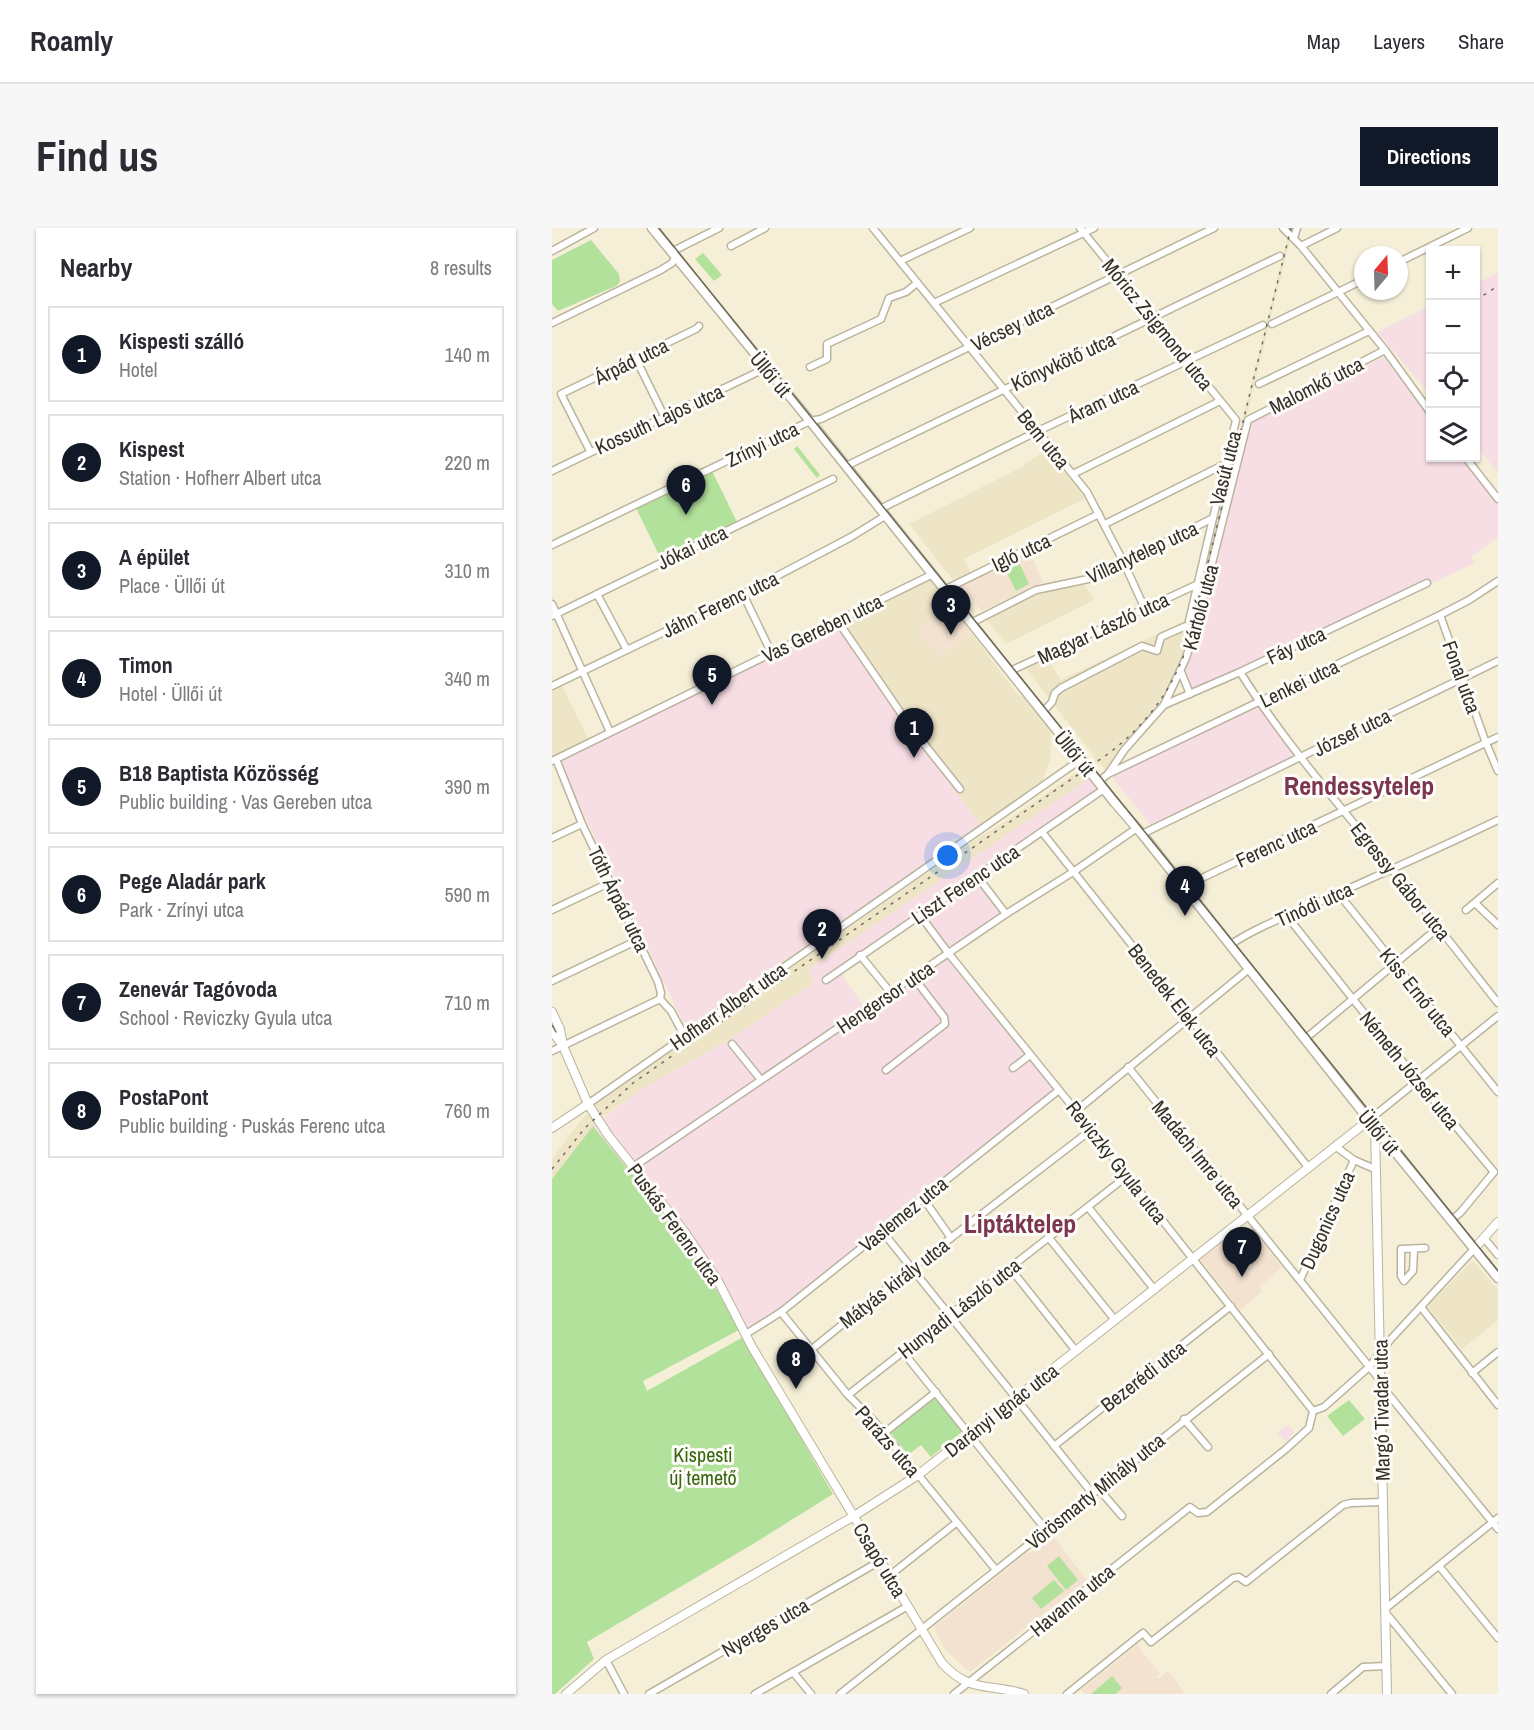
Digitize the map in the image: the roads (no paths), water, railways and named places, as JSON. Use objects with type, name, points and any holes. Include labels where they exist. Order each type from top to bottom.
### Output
[{"type":"main road","name":"Üllői út","points":[[652,228],[810,421],[1042,713],[1140,831],[1498,1278]]},
{"type":"street","points":[[552,251],[594,228]]},
{"type":"street","points":[[552,323],[661,270],[672,263],[673,255],[719,228]]},
{"type":"street","points":[[731,246],[765,228]]},
{"type":"street","name":"Bem utca","points":[[873,228],[1090,497],[1145,609]]},
{"type":"street","points":[[900,261],[970,228]]},
{"type":"street","points":[[934,303],[1082,230],[1095,228]]},
{"type":"street","name":"Vécsey utca","points":[[810,421],[818,420],[1214,228]]},
{"type":"street","points":[[1283,228],[1301,246],[1428,408]]},
{"type":"street","points":[[1294,238],[1297,228]]},
{"type":"street","points":[[1301,246],[1337,228]]},
{"type":"street","points":[[1408,258],[1468,228]]},
{"type":"street","name":"Móricz Zsigmond utca","points":[[1082,230],[1236,420]]},
{"type":"street","name":"Könyvkötő utca","points":[[846,466],[1280,256]]},
{"type":"street","points":[[810,367],[827,359],[827,344],[881,319],[889,298],[906,292],[917,283]]},
{"type":"street","points":[[1272,324],[1354,285]]},
{"type":"street","name":"Áram utca","points":[[882,513],[1038,431],[1263,325]]},
{"type":"street","name":"Árpád utca","points":[[590,451],[561,394],[699,326]]},
{"type":"street","points":[[1259,384],[1369,331]]},
{"type":"street","name":"Malomkő utca","points":[[1248,420],[1384,350]]},
{"type":"street","points":[[636,359],[665,418]]},
{"type":"street","name":"Kossuth Lajos utca","points":[[552,471],[766,368]]},
{"type":"street","points":[[1073,474],[1220,401]]},
{"type":"street","name":"Vasút utca","points":[[1042,713],[1061,688],[1142,646],[1157,651],[1161,637],[1187,624],[1236,420]]},
{"type":"street","name":"Kártoló utca","points":[[1108,774],[1125,749],[1164,705],[1181,672],[1196,631],[1248,420]]},
{"type":"street","name":"Zrínyi utca","points":[[552,545],[810,421]]},
{"type":"street","points":[[1469,462],[1498,499]]},
{"type":"street","points":[[1104,524],[1227,463]]},
{"type":"street","name":"Jókai utca","points":[[554,615],[833,479]]},
{"type":"street","name":"Jáhn Ferenc utca","points":[[552,686],[743,594],[851,537],[882,513]]},
{"type":"street","name":"Igló utca","points":[[944,590],[1099,514]]},
{"type":"street","name":"Villanytelep utca","points":[[971,623],[1036,590],[1094,578],[1213,518]]},
{"type":"street","name":"Vas Gereben utca","points":[[554,760],[931,574]]},
{"type":"street","name":"Lenkei utca","points":[[1101,785],[1108,774],[1440,615],[1475,597],[1498,581]]},
{"type":"street","name":"Fáy utca","points":[[1164,705],[1240,672],[1427,583]]},
{"type":"street","name":"Magyar László utca","points":[[1010,671],[1196,585]]},
{"type":"street","points":[[597,594],[627,650]]},
{"type":"street","points":[[743,594],[771,652]]},
{"type":"street","points":[[552,604],[554,615],[610,732]]},
{"type":"street","name":"Fonal utca","points":[[1440,615],[1498,771]]},
{"type":"street","points":[[837,620],[909,725],[960,789]]},
{"type":"street","name":"József utca","points":[[1140,831],[1300,758],[1498,661]]},
{"type":"street","points":[[1181,672],[1190,694]]},
{"type":"street","name":"Egressy Gábor utca","points":[[1240,672],[1300,758],[1393,870],[1498,1003]]},
{"type":"street","name":"Ferenc utca","points":[[1183,886],[1498,737]]},
{"type":"street","name":"Tóth Árpád utca","points":[[554,760],[658,982],[660,999],[671,1011],[684,1035]]},
{"type":"street","name":"Hofherr Albert utca","points":[[552,1128],[1080,760]]},
{"type":"street","name":"Liszt Ferenc utca","points":[[826,980],[1042,832],[1101,785]]},
{"type":"street","name":"Tinódi utca","points":[[1230,945],[1287,916],[1393,870],[1498,820]]},
{"type":"street","points":[[552,838],[582,824]]},
{"type":"street","name":"Hengersor utca","points":[[633,1167],[1006,914],[1140,831]]},
{"type":"street","name":"Benedek Elek utca","points":[[1042,832],[1308,1167]]},
{"type":"street","points":[[977,876],[1006,914]]},
{"type":"street","points":[[552,910],[611,882]]},
{"type":"street","points":[[1466,910],[1498,884]]},
{"type":"street","name":"Kiss Ernő utca","points":[[1338,893],[1498,1092]]},
{"type":"street","points":[[1475,903],[1498,925]]},
{"type":"street","name":"Reviczky Gyula utca","points":[[920,915],[1313,1411]]},
{"type":"street","name":"Németh József utca","points":[[1287,916],[1418,1081],[1494,1172],[1460,1213],[1451,1220]]},
{"type":"street","points":[[1305,1039],[1439,927]]},
{"type":"street","points":[[552,981],[638,940]]},
{"type":"street","points":[[860,955],[891,993]]},
{"type":"street","points":[[1076,1111],[1249,969]]},
{"type":"street","points":[[886,1070],[945,1024],[944,1017],[914,978]]},
{"type":"street","points":[[552,1051],[660,999]]},
{"type":"street","points":[[552,1012],[560,1029],[562,1046]]},
{"type":"street","points":[[1372,1123],[1418,1081],[1498,1016]]},
{"type":"street","points":[[552,1031],[562,1046]]},
{"type":"street","points":[[732,1044],[762,1080]]},
{"type":"street","name":"Puskás Ferenc utca","points":[[562,1046],[588,1104],[706,1262],[839,1491]]},
{"type":"street","points":[[1013,1068],[1030,1055]]},
{"type":"street","name":"Madách Imre utca","points":[[1128,1067],[1380,1380]]},
{"type":"street","name":"Vaslemez utca","points":[[746,1334],[781,1311],[1059,1090]]},
{"type":"street","name":"Darányi Ignác utca","points":[[567,1694],[606,1660],[854,1516],[918,1475],[1335,1146],[1372,1123]]},
{"type":"street","name":"Margó Tivadar utca","points":[[1372,1123],[1375,1141],[1387,1694]]},
{"type":"street","name":"Mátyás király utca","points":[[812,1349],[912,1268],[1091,1130]]},
{"type":"street","points":[[1375,1141],[1384,1136]]},
{"type":"street","points":[[1335,1146],[1354,1160],[1375,1169]]},
{"type":"street","name":"Dugonics utca","points":[[1300,1280],[1354,1160]]},
{"type":"street","name":"Hunyadi László utca","points":[[848,1395],[1128,1176]]},
{"type":"street","points":[[923,1198],[951,1238]]},
{"type":"street","points":[[1088,1207],[1154,1289]]},
{"type":"street","points":[[1313,1411],[1324,1407],[1369,1367],[1498,1222]]},
{"type":"street","points":[[882,1231],[1092,1493]]},
{"type":"street","points":[[1049,1238],[1115,1320]]},
{"type":"street","points":[[1484,1238],[1498,1255]]},
{"type":"street","points":[[1414,1249],[1413,1271],[1404,1281],[1401,1276],[1401,1249],[1425,1248]]},
{"type":"street","points":[[1010,1268],[1076,1351]]},
{"type":"street","name":"Bezerédi utca","points":[[1054,1446],[1231,1306]]},
{"type":"street","points":[[1421,1307],[1498,1405]]},
{"type":"street","name":"Parázs utca","points":[[781,1311],[848,1395],[884,1433],[996,1570]]},
{"type":"street","points":[[903,1352],[1046,1530]]},
{"type":"street","points":[[1472,1373],[1498,1352]]},
{"type":"street","name":"Vörösmarty Mihály utca","points":[[840,1694],[1269,1353]]},
{"type":"street","points":[[1380,1390],[1389,1395],[1495,1520],[1498,1529]]},
{"type":"street","points":[[884,1433],[936,1392]]},
{"type":"street","name":"Havanna utca","points":[[954,1694],[1187,1509],[1197,1513],[1207,1512],[1309,1428],[1313,1411]]},
{"type":"street","points":[[1184,1419],[1208,1447]]},
{"type":"street","points":[[1098,1488],[1122,1516]]},
{"type":"street","name":"Csapó utca","points":[[839,1491],[946,1667],[969,1683]]},
{"type":"street","points":[[1067,1694],[1143,1633],[1151,1642],[1233,1578],[1239,1577],[1246,1582],[1343,1505],[1383,1502]]},
{"type":"street","points":[[1452,1694],[1385,1610],[1495,1520]]},
{"type":"street","points":[[890,1576],[956,1523]]},
{"type":"street","name":"Nyerges utca","points":[[649,1694],[880,1561]]},
{"type":"street","points":[[1439,1566],[1498,1638]]},
{"type":"street","points":[[755,1694],[908,1606]]},
{"type":"street","points":[[606,1660],[624,1694]]},
{"type":"street","points":[[1331,1694],[1363,1667],[1387,1666]]},
{"type":"street","points":[[793,1672],[811,1694]]},
{"type":"street","points":[[969,1683],[983,1688],[1024,1694]]},
{"type":"tram line","points":[[659,228],[1498,1271]]},
{"type":"tram line","points":[[552,1025],[556,1032]]},
{"type":"railway","points":[[552,1169],[585,1128],[633,1083],[1105,756],[1133,733],[1156,706],[1166,692],[1188,643],[1291,228]]},
{"type":"railway","points":[[1480,297],[1498,286]]},
{"type":"place","name":"Pege Aladár park","points":[[686,515]]},
{"type":"place","name":"A épület","points":[[951,635]]},
{"type":"place","name":"B18 Baptista Közösség","points":[[712,705]]},
{"type":"place","name":"Kispesti szálló","points":[[914,758]]},
{"type":"place","name":"Timon","points":[[1185,916]]},
{"type":"place","name":"Kispest","points":[[822,959]]},
{"type":"place","name":"Zenevár Tagóvoda","points":[[1242,1277]]},
{"type":"place","name":"PostaPont","points":[[796,1389]]},
{"type":"district","name":"Rendessytelep","points":[[1359,785]]},
{"type":"district","name":"Liptáktelep","points":[[1020,1223]]},
{"type":"park label","name":"Kispesti új temető","points":[[703,1466]]}]
